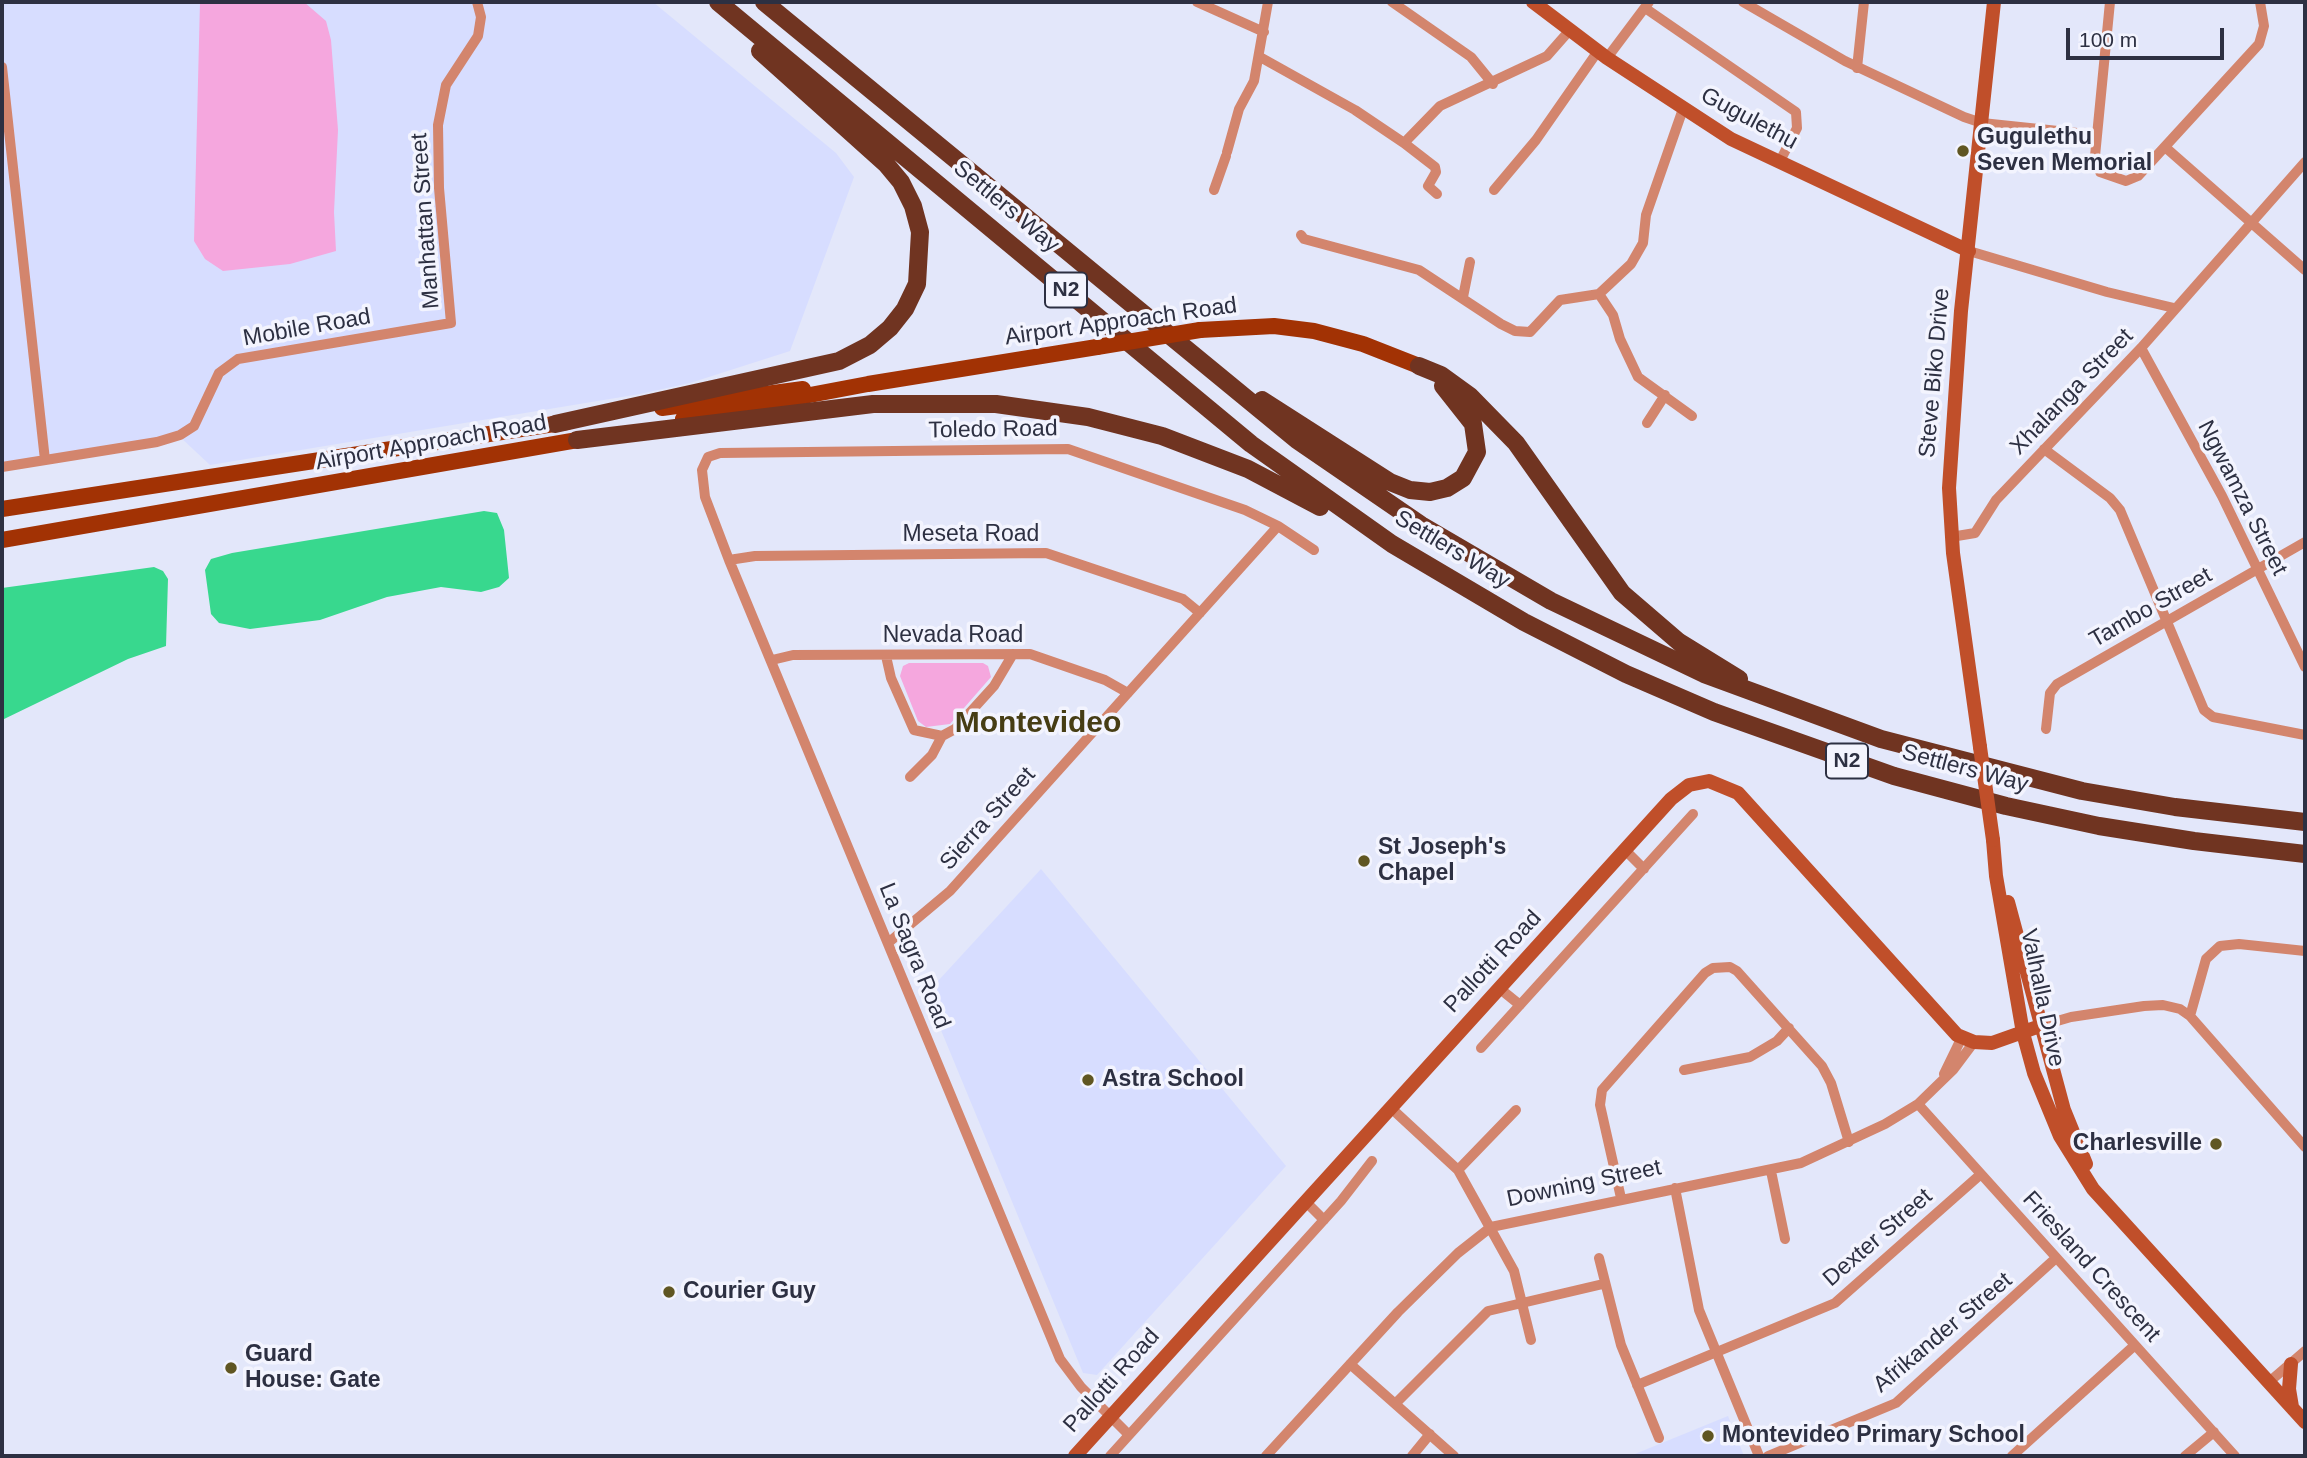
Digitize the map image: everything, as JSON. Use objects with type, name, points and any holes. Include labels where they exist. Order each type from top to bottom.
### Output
[{"type":"highway","points":[[555,424],[839,362],[870,345],[890,328],[905,309],[917,284],[920,232],[913,206],[901,183],[886,164],[705,2]]},
{"type":"highway","name":"Settlers Way","points":[[718,2],[1251,444],[1328,501],[1424,564],[1532,626],[1643,682],[1749,726],[1831,756],[1931,787],[2062,818],[2194,841],[2305,854]]},
{"type":"highway","name":"Settlers Way","points":[[764,2],[1297,440],[1366,489],[1461,550],[1551,601],[1653,652],[1739,689],[1845,728],[1957,760],[2119,798],[2305,822]]},
{"type":"highway","points":[[1187,351],[1381,478],[1410,490],[1430,492],[1447,488],[1467,474],[1475,457],[1477,440],[1473,424],[1463,408],[1419,366]]},
{"type":"highway","points":[[1419,366],[1441,375],[1470,396],[1505,430],[1622,593],[1679,642],[1742,681],[1930,747],[1957,760]]},
{"type":"highway","points":[[577,440],[889,403],[958,402],[1042,409],[1133,428],[1220,457],[1290,490],[1424,564]]},
{"type":"main road","name":"Gugulethu","points":[[1534,2],[1569,31],[1683,109],[1779,163],[1965,249]]},
{"type":"main road","name":"Steve Biko Drive","points":[[1980,747],[1951,537],[1949,488],[1965,249],[1982,123],[1994,2]]},
{"type":"main road","name":"Airport Approach Road","points":[[2,540],[577,440],[868,384],[1200,330],[1275,326],[1314,331],[1363,344],[1419,366]]},
{"type":"main road","name":"Airport Approach Road","points":[[2,509],[770,392],[868,384]]},
{"type":"main road","name":"Valhalla Drive","points":[[1980,747],[1997,863],[2040,1026],[2072,1134],[2109,1205]]},
{"type":"main road","name":"Pallotti Road","points":[[1075,1456],[1671,799],[1689,785],[1709,781],[1730,787],[1968,1040]]},
{"type":"main road","name":"Valhalla Drive","points":[[1997,863],[1998,888],[2023,1033],[2034,1073],[2060,1136],[2093,1189],[2305,1422]]},
{"type":"main road","points":[[1968,1040],[2001,1041],[2040,1026]]},
{"type":"main road","points":[[2291,1364],[2289,1389],[2292,1407]]},
{"type":"street","name":"Manhattan Street","points":[[452,323],[439,188],[438,125],[446,85],[478,36],[481,17],[477,2]]},
{"type":"street","points":[[1197,2],[1264,32]]},
{"type":"street","points":[[1214,190],[1260,57],[1268,2]]},
{"type":"street","points":[[1392,2],[1481,65],[1493,84]]},
{"type":"street","points":[[1743,2],[1857,68],[1953,113],[1982,123],[2096,135]]},
{"type":"street","points":[[1762,14],[1763,2]]},
{"type":"street","points":[[1857,68],[1864,2]]},
{"type":"street","points":[[2110,2],[2095,156],[2100,172],[2126,181],[2138,176],[2259,44],[2264,26],[2260,2]]},
{"type":"street","points":[[1494,190],[1647,5],[1796,111],[1797,128],[1779,163]]},
{"type":"street","points":[[1404,143],[1440,106],[1493,84],[1547,56],[1569,31]]},
{"type":"street","points":[[1260,57],[1355,110],[1404,143],[1435,167],[1436,173],[1428,186],[1437,194]]},
{"type":"street","points":[[2,67],[45,460]]},
{"type":"street","points":[[1301,235],[1315,242],[1407,266],[1463,297],[1501,324],[1521,333],[1530,332],[1560,300],[1599,294],[1631,264],[1640,249],[1646,215],[1683,109]]},
{"type":"street","points":[[2165,147],[2305,270]]},
{"type":"street","name":"Xhalanga Street","points":[[1951,537],[1975,533],[1996,500],[2141,348],[2249,222],[2303,168]]},
{"type":"street","points":[[1965,249],[2107,292],[2174,308]]},
{"type":"street","points":[[1463,297],[1469,282],[1470,262]]},
{"type":"street","points":[[1599,294],[1613,315],[1620,339],[1638,377],[1692,416]]},
{"type":"street","name":"Mobile Road","points":[[2,467],[157,442],[180,435],[194,426],[219,373],[238,359],[452,323]]},
{"type":"street","name":"Ngwamza Street","points":[[2141,348],[2222,496],[2305,666]]},
{"type":"street","points":[[1647,422],[1665,395]]},
{"type":"street","name":"Toledo Road","points":[[702,470],[708,457],[720,453],[1068,449],[1245,510],[1278,526],[1314,550]]},
{"type":"street","points":[[2044,449],[2116,504],[2206,713],[2305,735]]},
{"type":"street","name":"La Sagra Road","points":[[702,470],[705,497],[729,560],[1060,1359],[1070,1374],[1129,1435]]},
{"type":"street","name":"Sierra Street","points":[[888,943],[950,891],[1278,526]]},
{"type":"street","name":"Tambo Street","points":[[2046,729],[2052,689],[2305,542]]},
{"type":"street","name":"Meseta Road","points":[[729,560],[755,556],[1046,553],[1183,600],[1200,613]]},
{"type":"street","points":[[886,656],[891,678],[910,724],[920,734],[942,736],[955,729],[994,686],[1013,654]]},
{"type":"street","name":"Nevada Road","points":[[772,660],[793,655],[1041,656],[1105,680],[1128,693]]},
{"type":"street","points":[[910,777],[932,755],[942,736]]},
{"type":"street","points":[[1481,1048],[1693,814]]},
{"type":"street","points":[[1625,850],[1644,869]]},
{"type":"street","points":[[2190,1016],[2206,959],[2220,946],[2239,944],[2305,951]]},
{"type":"street","points":[[1621,1198],[1600,1105],[1602,1090],[1705,973],[1721,967],[1737,971],[1828,1076],[1849,1142]]},
{"type":"street","points":[[1499,989],[1520,1005]]},
{"type":"street","points":[[2040,1026],[2071,1017],[2158,1005],[2175,1007],[2190,1016],[2305,1147]]},
{"type":"street","points":[[1684,1070],[1750,1057],[1777,1041],[1789,1028]]},
{"type":"street","name":"Downing Street","points":[[1266,1456],[1448,1263],[1490,1227],[1801,1163],[1849,1142],[1918,1104],[1940,1081],[1968,1040]]},
{"type":"street","name":"Friesland Crescent","points":[[1918,1104],[2235,1456]]},
{"type":"street","points":[[1391,1108],[1458,1170],[1514,1271],[1531,1340]]},
{"type":"street","points":[[1458,1170],[1516,1110]]},
{"type":"street","points":[[1110,1456],[1324,1220],[1372,1161]]},
{"type":"street","points":[[1771,1171],[1786,1239]]},
{"type":"street","name":"Dexter Street","points":[[1637,1385],[1840,1300],[1981,1174]]},
{"type":"street","points":[[1675,1188],[1699,1310],[1759,1456]]},
{"type":"street","points":[[1305,1201],[1324,1220]]},
{"type":"street","points":[[1599,1258],[1603,1284],[1621,1345],[1658,1438]]},
{"type":"street","name":"Afrikander Street","points":[[1768,1456],[1896,1403],[2056,1258]]},
{"type":"street","points":[[1396,1403],[1481,1316],[1522,1302],[1603,1284]]},
{"type":"street","points":[[2012,1456],[2135,1345]]},
{"type":"street","points":[[2269,1382],[2305,1351]]},
{"type":"street","points":[[1350,1364],[1454,1456]]},
{"type":"street","points":[[2185,1456],[2214,1432]]},
{"type":"street","points":[[1412,1456],[1430,1434]]},
{"type":"shaded area","points":[[2,2],[653,2],[836,153],[854,177],[790,351],[690,383],[640,394],[210,465],[179,436],[2,465]]},
{"type":"shaded area","points":[[200,2],[304,2],[326,21],[331,40],[338,130],[334,212],[336,251],[290,264],[223,271],[205,259],[194,241]]},
{"type":"shaded area","points":[[484,511],[497,513],[504,530],[509,578],[499,587],[481,592],[441,587],[387,597],[320,620],[250,629],[219,623],[211,614],[205,570],[211,559],[232,553]]},
{"type":"shaded area","points":[[154,567],[163,571],[168,579],[166,646],[128,659],[2,720],[2,588]]},
{"type":"shaded area","points":[[909,663],[983,663],[988,666],[991,677],[950,724],[926,727],[918,721],[900,676],[903,666]]},
{"type":"shaded area","name":"Astra School","points":[[1041,869],[1286,1166],[1097,1375],[1083,1373],[926,994]]},
{"type":"shaded area","name":"Montevideo Primary School","points":[[1728,1416],[1744,1456],[1630,1456]]},
{"type":"place","name":"Gugulethu Seven Memorial","points":[[1963,151]]},
{"type":"place","name":"St Joseph's Chapel","points":[[1364,861]]},
{"type":"place","name":"Astra School","points":[[1088,1080]]},
{"type":"place","name":"Charlesville","points":[[2216,1144]]},
{"type":"place","name":"Courier Guy","points":[[669,1292]]},
{"type":"place","name":"Guard House: Gate","points":[[231,1368]]},
{"type":"place","name":"Montevideo Primary School","points":[[1708,1436]]},
{"type":"district","name":"Montevideo","points":[[1038,724]]}]
